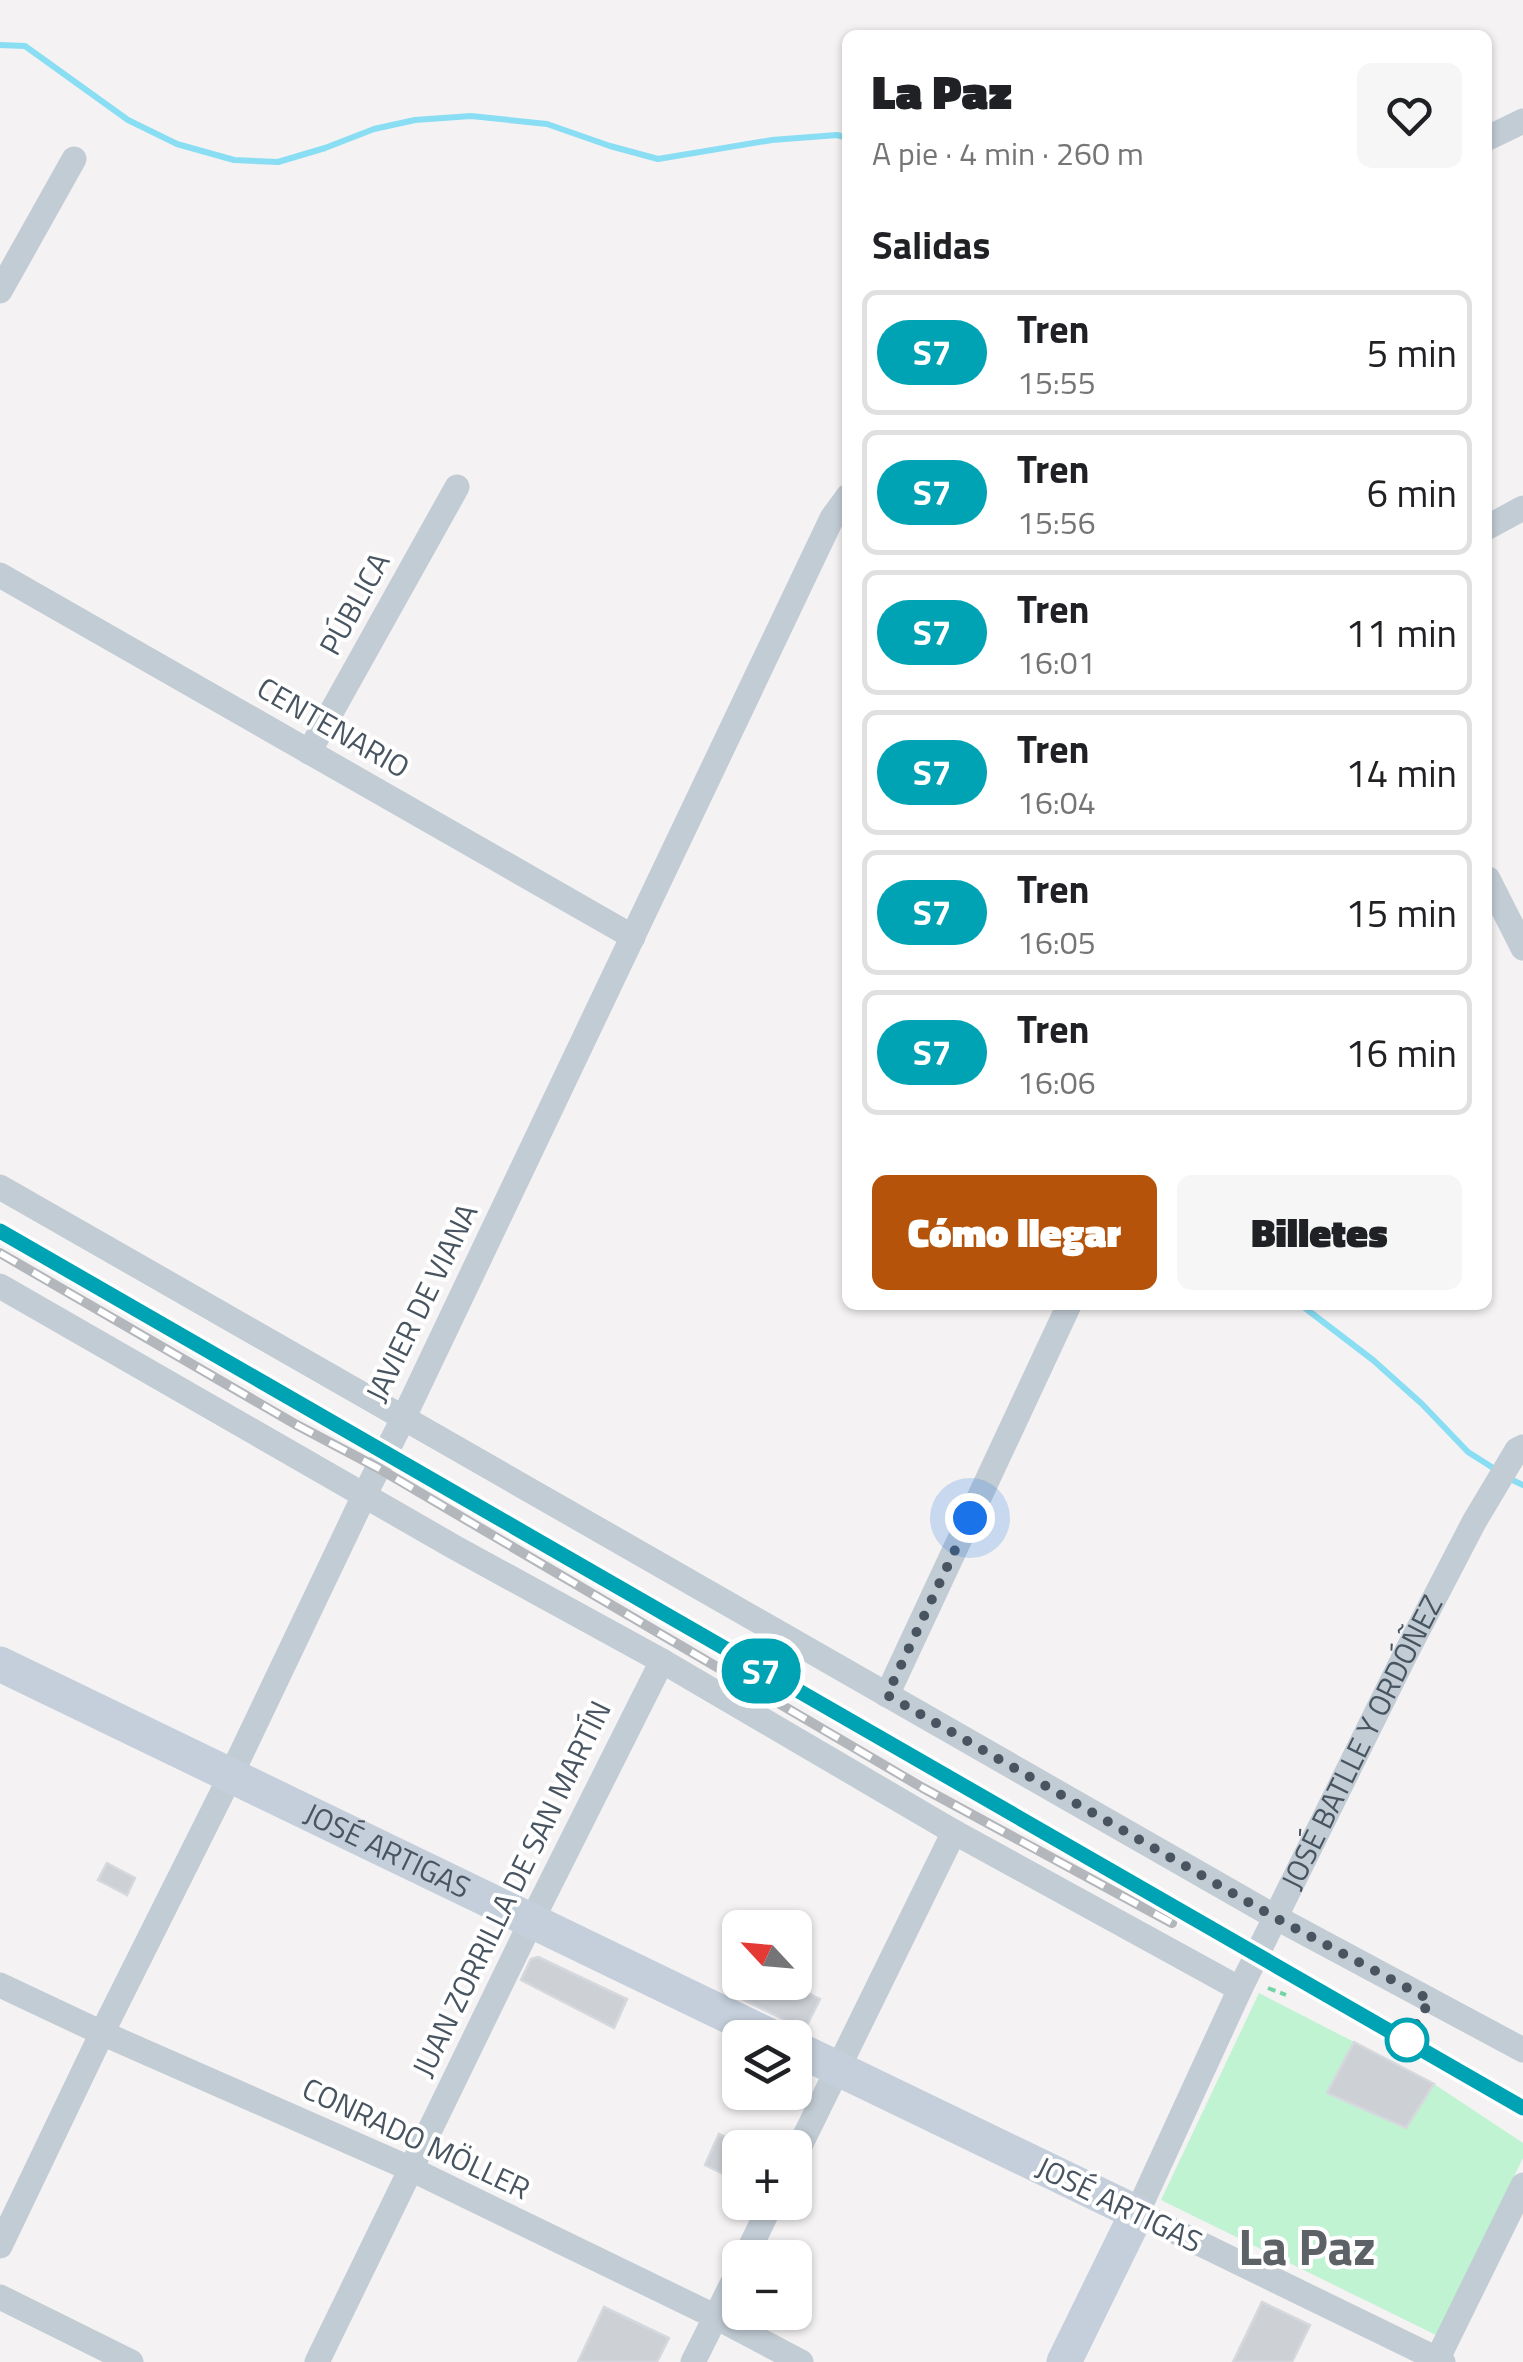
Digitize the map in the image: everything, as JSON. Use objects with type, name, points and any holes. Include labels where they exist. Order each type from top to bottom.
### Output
[{"type":"street","points":[[1492,137],[1521,127]]},
{"type":"street","points":[[0,291],[74,159]]},
{"type":"street","name":"PÚBLICA","points":[[308,752],[457,488]]},
{"type":"street","name":"JAVIER DE VIANA","points":[[0,2246],[403,1418],[832,518],[842,504]]},
{"type":"street","points":[[1492,526],[1523,508]]},
{"type":"street","name":"CENTENARIO","points":[[0,575],[634,937]]},
{"type":"street","points":[[1492,888],[1523,948]]},
{"type":"street","points":[[0,1186],[1276,1918],[1523,2050]]},
{"type":"street","points":[[0,1286],[364,1496],[662,1661],[954,1832],[1240,1989]]},
{"type":"street","points":[[887,1695],[1067,1310]]},
{"type":"street","name":"JOSÉ BATLLE Y ORDÓÑEZ","points":[[1064,2362],[1240,1989],[1406,1653],[1474,1522],[1520,1448]]},
{"type":"street","name":"JUAN ZORRILLA DE SAN MARTÍN","points":[[317,2362],[662,1661]]},
{"type":"street","name":"JOSÉ ARTIGAS","points":[[0,1664],[737,2020]]},
{"type":"street","points":[[808,2130],[954,1832]]},
{"type":"street","name":"CONRADO MÖLLER","points":[[0,1985],[411,2169],[801,2362]]},
{"type":"street","name":"JOSÉ ARTIGAS","points":[[812,2056],[1439,2361]]},
{"type":"street","points":[[1439,2361],[1523,2185]]},
{"type":"street","points":[[0,2298],[131,2362]]},
{"type":"street","points":[[693,2362],[722,2305]]},
{"type":"green space","points":[[1259,1993],[1354,2042],[1327,2094],[1406,2128],[1434,2084],[1523,2143],[1523,2158],[1436,2335],[1161,2200]]},
{"type":"building","points":[[107,1863],[135,1878],[127,1895],[98,1880]]},
{"type":"building","points":[[538,1957],[627,1999],[614,2028],[521,1980],[531,1959]]},
{"type":"building","points":[[812,1995],[820,1999],[810,2020],[783,2019],[744,2000],[812,2000]]},
{"type":"building","points":[[1354,2042],[1434,2084],[1406,2128],[1327,2093]]},
{"type":"building","points":[[719,2134],[722,2135],[722,2173],[705,2165]]},
{"type":"building","points":[[1262,2302],[1310,2325],[1292,2362],[1233,2362]]},
{"type":"building","points":[[604,2307],[669,2338],[657,2362],[578,2362]]},
{"type":"waterway","points":[[0,45],[25,46],[128,120],[177,144],[234,160],[278,162],[374,129],[415,120],[471,116],[547,124],[658,159],[772,140],[842,136]]},
{"type":"waterway","points":[[1308,1310],[1373,1360],[1468,1452],[1498,1471]]},
{"type":"waterway","points":[[1508,1478],[1523,1485]]},
{"type":"railway","points":[[0,1231],[1523,2108]]},
{"type":"railway","points":[[0,1253],[378,1468],[923,1788],[1172,1923]]},
{"type":"train","name":"S7","points":[[0,1231],[1523,2108]]},
{"type":"district","name":"La Paz","points":[[1307,2247]]},
{"type":"route","points":[[970,1518],[887,1695],[1276,1918],[1430,2000],[1407,2040]]}]
